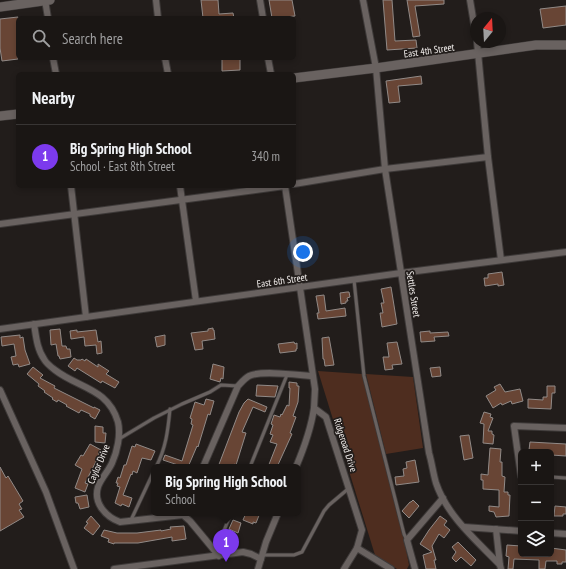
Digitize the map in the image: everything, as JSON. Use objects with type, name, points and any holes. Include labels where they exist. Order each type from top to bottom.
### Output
[{"type":"main road","points":[[0,7],[46,0]]},
{"type":"main road","name":"East 4th Street","points":[[296,78],[479,54],[536,45],[566,45]]},
{"type":"main road","points":[[0,116],[16,114]]},
{"type":"street","points":[[46,0],[48,16]]},
{"type":"street","points":[[156,0],[158,16]]},
{"type":"street","points":[[260,0],[263,16]]},
{"type":"street","name":"Settles Street","points":[[363,0],[376,68],[385,169],[429,453],[437,484],[451,511],[501,567]]},
{"type":"street","points":[[470,0],[472,12]]},
{"type":"street","points":[[478,48],[488,157],[501,260]]},
{"type":"street","points":[[53,60],[56,72]]},
{"type":"street","points":[[165,60],[168,72]]},
{"type":"street","points":[[268,60],[271,72]]},
{"type":"street","points":[[296,184],[385,169],[488,157]]},
{"type":"street","points":[[71,188],[86,317]]},
{"type":"street","points":[[180,188],[196,301]]},
{"type":"street","points":[[0,224],[270,188]]},
{"type":"street","points":[[285,188],[315,389],[311,424],[306,443],[297,464]]},
{"type":"street","name":"East 6th Street","points":[[0,329],[401,273],[566,252]]},
{"type":"street","name":"Caylor Drive","points":[[34,324],[38,349],[44,360],[62,375],[105,398],[111,406],[118,424],[118,440],[112,463],[98,488],[97,495],[99,505],[110,518],[120,522],[168,516]]},
{"type":"street","points":[[204,464],[238,386],[249,375],[259,373],[312,376]]},
{"type":"street","points":[[0,390],[46,492],[74,569]]},
{"type":"street","name":"Ridgeroad Drive","points":[[314,408],[326,417],[362,530],[357,548],[344,569]]},
{"type":"street","points":[[518,455],[514,426],[566,428]]},
{"type":"street","points":[[415,569],[407,540],[443,498]]},
{"type":"street","name":"Caylor Drive","points":[[185,516],[217,553]]},
{"type":"street","points":[[258,569],[277,516]]},
{"type":"street","points":[[464,527],[518,531]]},
{"type":"street","points":[[496,529],[501,567]]},
{"type":"street","points":[[554,533],[566,534]]},
{"type":"street","points":[[357,548],[388,568]]},
{"type":"street","points":[[114,569],[217,553],[243,552],[262,557]]},
{"type":"lane","points":[[354,280],[364,376],[404,534],[407,540]]},
{"type":"lane","points":[[251,464],[287,374]]},
{"type":"lane","points":[[118,440],[170,409],[210,392],[221,385],[238,386]]},
{"type":"lane","points":[[158,464],[162,456],[166,442],[170,409]]},
{"type":"lane","points":[[554,477],[566,478]]},
{"type":"lane","points":[[131,521],[151,478]]},
{"type":"lane","points":[[262,557],[294,555],[302,552],[324,511],[349,488]]},
{"type":"lane","points":[[217,553],[230,516]]},
{"type":"shaded area","points":[[318,371],[362,374],[404,539],[409,565],[407,569],[397,569],[375,555]]},
{"type":"shaded area","points":[[366,374],[413,377],[423,448],[386,454]]},
{"type":"building","points":[[201,0],[218,0],[219,14],[233,13],[234,16],[203,16]]},
{"type":"building","points":[[269,0],[292,0],[295,16],[272,16]]},
{"type":"building","points":[[383,0],[392,0],[395,41],[416,40],[417,48],[387,50]]},
{"type":"building","points":[[407,0],[444,0],[444,4],[415,6],[420,36],[413,37]]},
{"type":"building","points":[[566,6],[566,25],[543,28],[540,9]]},
{"type":"building","points":[[16,17],[16,59],[2,61],[0,48],[0,19]]},
{"type":"building","points":[[222,60],[240,60],[240,70],[222,71]]},
{"type":"building","points":[[421,76],[422,84],[398,86],[400,102],[389,103],[386,81]]},
{"type":"building","points":[[502,272],[504,285],[498,286],[498,284],[485,286],[484,278],[488,278],[488,274]]},
{"type":"building","points":[[391,287],[397,324],[382,327],[380,313],[383,313],[381,303],[384,303],[381,289]]},
{"type":"building","points":[[349,292],[350,297],[347,298],[348,301],[341,304],[340,293]]},
{"type":"building","points":[[324,295],[326,311],[345,308],[346,316],[318,319],[317,313],[319,313],[316,296]]},
{"type":"building","points":[[213,328],[215,339],[202,341],[203,349],[195,350],[191,333],[208,331],[208,329]]},
{"type":"building","points":[[60,329],[62,346],[66,346],[67,349],[70,349],[71,357],[60,359],[56,344],[51,345],[50,330]]},
{"type":"building","points":[[77,330],[77,332],[96,330],[98,342],[101,341],[102,353],[97,354],[96,345],[85,346],[84,337],[71,339],[70,331]]},
{"type":"building","points":[[430,331],[430,333],[448,332],[449,336],[434,337],[435,341],[421,342],[420,332]]},
{"type":"building","points":[[20,335],[20,338],[23,337],[25,350],[30,364],[19,367],[18,364],[13,365],[11,357],[16,356],[14,344],[2,346],[1,337]]},
{"type":"building","points":[[165,335],[165,345],[157,347],[155,337]]},
{"type":"building","points":[[329,337],[334,365],[325,366],[323,359],[322,338]]},
{"type":"building","points":[[294,342],[295,344],[297,343],[296,351],[280,353],[278,344]]},
{"type":"building","points":[[397,342],[402,364],[392,365],[393,369],[385,370],[383,357],[389,357],[387,343]]},
{"type":"building","points":[[74,358],[85,361],[86,359],[98,367],[98,364],[109,371],[106,374],[119,382],[115,388],[102,381],[101,383],[77,368],[75,371],[68,366]]},
{"type":"building","points":[[213,364],[224,367],[223,379],[221,378],[220,382],[210,379]]},
{"type":"building","points":[[33,367],[43,375],[40,378],[55,386],[54,388],[100,410],[95,419],[90,416],[90,414],[81,410],[79,413],[58,400],[57,402],[52,399],[53,398],[38,386],[39,384],[27,374]]},
{"type":"building","points":[[440,367],[441,376],[432,377],[430,368]]},
{"type":"building","points":[[289,382],[297,383],[297,386],[299,386],[298,402],[293,416],[296,417],[290,433],[292,434],[278,464],[269,464],[277,444],[270,442],[273,435],[270,434],[273,425],[271,424],[274,415],[280,417],[287,405],[289,406]]},
{"type":"building","points":[[500,384],[505,392],[520,389],[523,401],[512,404],[511,401],[502,405],[501,403],[493,408],[486,396],[496,390],[494,387]]},
{"type":"building","points":[[257,385],[278,386],[275,397],[256,396]]},
{"type":"building","points":[[547,386],[555,386],[555,393],[552,393],[551,409],[528,408],[528,399],[543,400],[543,397],[547,397]]},
{"type":"building","points":[[206,399],[214,401],[210,415],[208,414],[198,447],[197,446],[189,464],[175,464],[163,460],[165,455],[182,461],[193,425],[191,424],[192,419],[190,418],[195,402],[204,405]]},
{"type":"building","points":[[248,399],[267,407],[265,412],[253,407],[242,432],[246,433],[236,464],[219,464],[239,412]]},
{"type":"building","points":[[484,412],[491,414],[490,417],[493,418],[488,431],[492,431],[492,434],[494,435],[493,444],[483,443],[484,424],[480,423]]},
{"type":"building","points":[[95,426],[103,427],[103,433],[106,433],[105,443],[95,442]]},
{"type":"building","points":[[469,435],[473,458],[464,460],[460,436]]},
{"type":"building","points":[[530,442],[566,444],[566,456],[554,455],[554,449],[529,449]]},
{"type":"building","points":[[90,444],[101,450],[85,483],[88,484],[85,492],[75,488],[82,469],[75,465],[81,455],[83,456]]},
{"type":"building","points":[[136,444],[155,451],[151,460],[142,458],[137,473],[133,471],[132,475],[131,474],[123,495],[132,498],[129,507],[122,504],[121,506],[115,503],[120,487],[117,486],[118,483],[116,483],[118,477],[120,478],[124,465],[126,465],[132,446],[135,447]]},
{"type":"building","points":[[490,448],[501,449],[500,462],[502,462],[502,476],[505,477],[504,492],[508,492],[508,495],[510,495],[509,516],[496,517],[494,512],[489,511],[489,506],[499,507],[499,490],[483,489],[483,480],[481,480],[481,474],[488,475]]},
{"type":"building","points":[[415,460],[419,482],[396,485],[395,477],[404,476],[403,469],[407,468],[406,462]]},
{"type":"building","points":[[0,467],[6,478],[8,476],[23,501],[19,504],[22,509],[19,510],[24,517],[0,531]]},
{"type":"building","points":[[87,495],[89,507],[80,509],[78,503],[76,503],[75,497]]},
{"type":"building","points":[[413,500],[419,506],[409,518],[402,511]]},
{"type":"building","points":[[555,506],[566,507],[566,514],[563,514],[563,516],[554,516]]},
{"type":"building","points":[[91,516],[100,526],[93,535],[84,528],[88,523],[86,522]]},
{"type":"building","points":[[245,516],[259,516],[256,523],[253,522],[253,524],[243,520]]},
{"type":"building","points":[[440,516],[447,521],[444,525],[450,530],[444,538],[439,534],[432,546],[436,560],[434,560],[436,569],[426,569],[423,555],[432,552],[420,544]]},
{"type":"building","points":[[233,520],[241,523],[238,533],[229,529]]},
{"type":"building","points":[[184,526],[186,539],[172,541],[172,537],[138,543],[114,544],[108,542],[109,539],[101,536],[104,530],[117,533],[137,533],[161,531],[171,529],[170,527]]},
{"type":"building","points":[[458,542],[476,560],[471,566],[461,557],[456,562],[452,558],[456,552],[452,547]]},
{"type":"building","points":[[507,545],[518,546],[518,557],[554,557],[554,548],[566,550],[566,562],[557,564],[557,561],[546,561],[545,569],[539,569],[539,560],[514,559],[513,569],[508,569],[509,557],[506,556]]},
{"type":"place","name":"Big Spring High School","points":[[226,562]]}]
